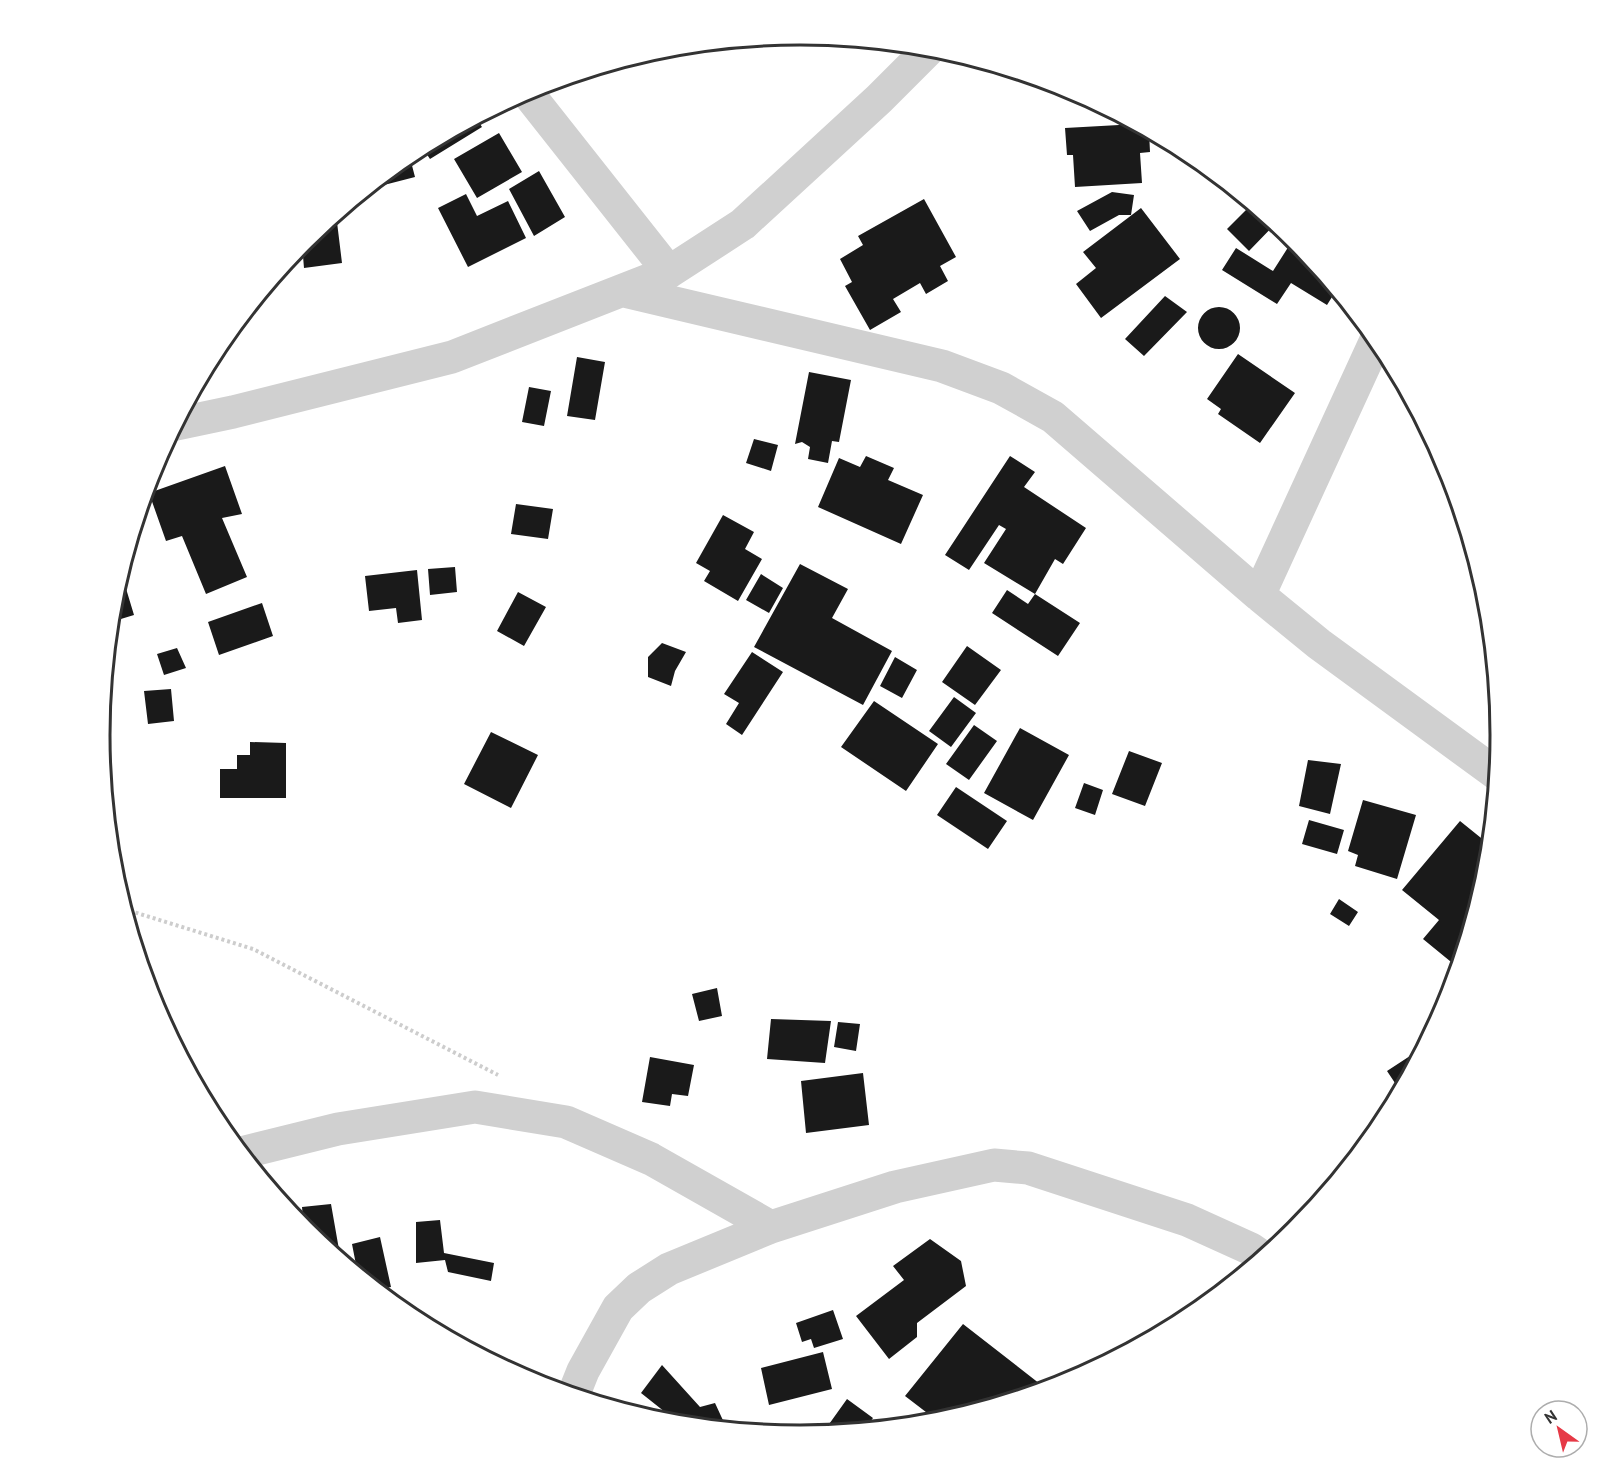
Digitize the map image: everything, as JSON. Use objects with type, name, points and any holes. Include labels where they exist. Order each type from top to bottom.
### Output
[{"type":"street","points":[[185,422],[452,357],[669,272],[743,224],[879,99],[922,56]]},
{"type":"street","points":[[531,100],[669,272]]},
{"type":"street","points":[[624,291],[942,366],[1000,388],[1053,417],[1319,644],[1490,769]]},
{"type":"street","points":[[1259,595],[1372,348]]},
{"type":"street","points":[[250,1152],[338,1129],[475,1107],[566,1122],[651,1159],[771,1227]]},
{"type":"street","points":[[576,1388],[583,1371],[618,1308],[639,1288],[669,1269],[771,1227],[895,1187],[994,1165],[1028,1168],[1187,1220],[1258,1254]]},
{"type":"path","points":[[133,912],[253,949],[502,1078]]},
{"type":"building","points":[[480,124],[482,127],[430,159],[427,155]]},
{"type":"building","points":[[1122,125],[1149,140],[1150,152],[1140,153],[1142,183],[1075,187],[1073,155],[1067,155],[1065,128]]},
{"type":"building","points":[[499,133],[522,172],[477,198],[454,159]]},
{"type":"building","points":[[412,165],[415,177],[384,185]]},
{"type":"building","points":[[539,171],[565,217],[534,236],[509,189]]},
{"type":"building","points":[[1112,192],[1134,195],[1131,215],[1119,215],[1090,231],[1077,211]]},
{"type":"building","points":[[466,194],[477,216],[508,201],[526,238],[468,267],[438,208]]},
{"type":"building","points":[[924,199],[956,257],[940,266],[948,281],[926,294],[920,283],[893,299],[901,312],[870,330],[845,286],[852,282],[840,259],[863,245],[858,236]]},
{"type":"building","points":[[1141,208],[1180,259],[1101,318],[1076,284],[1096,268],[1083,252]]},
{"type":"building","points":[[1247,209],[1270,229],[1249,251],[1227,229]]},
{"type":"building","points":[[337,223],[342,263],[304,268],[303,257]]},
{"type":"building","points":[[1289,247],[1333,296],[1327,305],[1291,283],[1277,304],[1222,270],[1236,248],[1273,271]]},
{"type":"building","points":[[1165,296],[1187,312],[1144,356],[1125,339]]},
{"type":"building","points":[[1219,307],[1234,313],[1240,328],[1234,343],[1219,349],[1204,343],[1198,328],[1204,313]]},
{"type":"building","points":[[1238,354],[1295,393],[1260,443],[1218,414],[1221,409],[1207,399]]},
{"type":"building","points":[[577,357],[605,362],[595,420],[567,416]]},
{"type":"building","points":[[809,372],[851,380],[839,442],[832,441],[828,463],[808,459],[810,447],[802,442],[795,444]]},
{"type":"building","points":[[529,387],[551,391],[544,426],[522,422]]},
{"type":"building","points":[[754,439],[778,445],[771,471],[746,463]]},
{"type":"building","points":[[866,456],[894,468],[888,480],[923,495],[901,544],[818,507],[839,458],[860,467]]},
{"type":"building","points":[[1010,456],[1035,472],[1024,487],[1086,528],[1063,564],[1055,559],[1035,594],[984,563],[1006,529],[999,525],[969,570],[945,555]]},
{"type":"building","points":[[225,466],[242,514],[222,518],[247,577],[206,594],[182,536],[166,541],[152,501],[156,491]]},
{"type":"building","points":[[516,504],[553,509],[548,539],[511,534]]},
{"type":"building","points":[[723,515],[754,532],[745,549],[762,559],[738,601],[704,581],[710,571],[696,563]]},
{"type":"building","points":[[800,564],[848,589],[832,618],[892,651],[863,705],[754,647]]},
{"type":"building","points":[[455,567],[457,592],[430,595],[428,569]]},
{"type":"building","points":[[417,570],[422,620],[398,623],[396,608],[369,611],[365,576]]},
{"type":"building","points":[[761,574],[783,588],[769,613],[746,600]]},
{"type":"building","points":[[126,589],[134,615],[120,619]]},
{"type":"building","points":[[1007,590],[1028,604],[1035,594],[1080,623],[1058,656],[992,613]]},
{"type":"building","points":[[518,592],[546,607],[524,646],[497,631]]},
{"type":"building","points":[[262,603],[273,636],[219,655],[208,622]]},
{"type":"building","points":[[662,643],[686,652],[675,671],[671,686],[648,677],[648,657]]},
{"type":"building","points":[[967,646],[1001,670],[975,705],[942,682]]},
{"type":"building","points":[[177,648],[186,668],[164,675],[157,654]]},
{"type":"building","points":[[752,652],[783,672],[742,735],[726,724],[739,703],[724,694]]},
{"type":"building","points":[[895,657],[917,670],[902,698],[880,686]]},
{"type":"building","points":[[171,689],[174,721],[148,724],[144,691]]},
{"type":"building","points":[[954,697],[976,713],[951,747],[929,731]]},
{"type":"building","points":[[874,701],[938,744],[906,791],[841,747]]},
{"type":"building","points":[[974,725],[997,741],[969,780],[946,764]]},
{"type":"building","points":[[1020,728],[1069,755],[1033,820],[984,793]]},
{"type":"building","points":[[491,732],[538,755],[511,808],[464,784]]},
{"type":"building","points":[[250,742],[286,743],[286,798],[220,798],[220,769],[237,769],[237,755],[250,755]]},
{"type":"building","points":[[1129,751],[1162,763],[1145,806],[1112,794]]},
{"type":"building","points":[[1308,760],[1341,764],[1330,814],[1299,806]]},
{"type":"building","points":[[1084,783],[1103,790],[1095,815],[1075,808]]},
{"type":"building","points":[[956,787],[1007,821],[988,849],[937,815]]},
{"type":"building","points":[[1363,800],[1416,815],[1397,879],[1355,866],[1358,855],[1348,851]]},
{"type":"building","points":[[1309,820],[1344,830],[1337,854],[1302,844]]},
{"type":"building","points":[[1460,821],[1483,839],[1467,914],[1452,963],[1423,939],[1439,920],[1402,890]]},
{"type":"building","points":[[1339,899],[1358,912],[1349,926],[1330,914]]},
{"type":"building","points":[[717,988],[722,1016],[699,1021],[692,994]]},
{"type":"building","points":[[771,1019],[831,1021],[825,1063],[767,1059]]},
{"type":"building","points":[[838,1022],[860,1024],[856,1051],[834,1047]]},
{"type":"building","points":[[1413,1054],[1396,1084],[1387,1071]]},
{"type":"building","points":[[650,1057],[694,1065],[688,1096],[672,1094],[670,1106],[642,1102]]},
{"type":"building","points":[[863,1073],[869,1125],[806,1133],[801,1081]]},
{"type":"building","points":[[331,1204],[339,1249],[303,1214],[302,1207]]},
{"type":"building","points":[[440,1220],[444,1253],[494,1263],[491,1281],[448,1272],[445,1260],[416,1263],[416,1222]]},
{"type":"building","points":[[380,1237],[391,1287],[387,1288],[356,1264],[352,1244]]},
{"type":"building","points":[[930,1239],[961,1261],[966,1286],[917,1323],[917,1337],[889,1359],[856,1316],[904,1280],[893,1266]]},
{"type":"building","points":[[833,1310],[843,1339],[814,1348],[811,1339],[802,1342],[796,1323]]},
{"type":"building","points":[[963,1324],[1039,1383],[979,1402],[929,1414],[905,1396]]},
{"type":"building","points":[[823,1352],[832,1389],[769,1405],[761,1368]]},
{"type":"building","points":[[662,1365],[700,1407],[715,1403],[724,1422],[666,1413],[641,1393]]},
{"type":"building","points":[[847,1399],[873,1418],[870,1422],[828,1425]]}]
